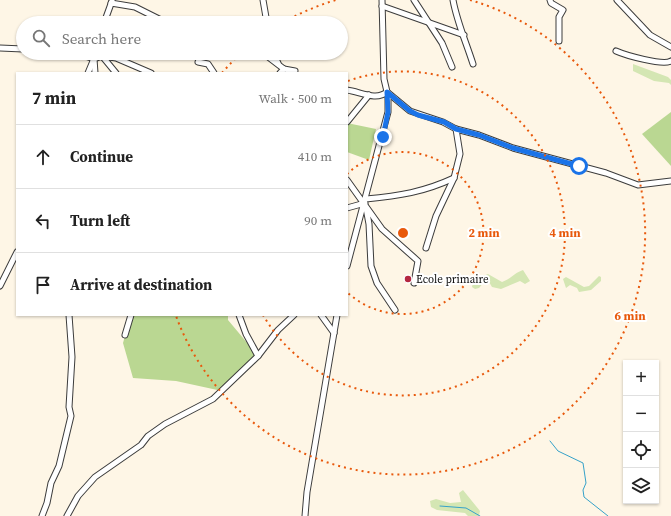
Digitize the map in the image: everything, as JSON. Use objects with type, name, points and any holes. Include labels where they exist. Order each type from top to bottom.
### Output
[{"type":"street","points":[[263,0],[266,16]]},
{"type":"street","points":[[349,253],[386,125],[388,103],[384,79],[382,0]]},
{"type":"street","points":[[414,0],[442,43],[452,67]]},
{"type":"street","points":[[453,0],[456,18],[464,35],[473,64]]},
{"type":"street","points":[[550,0],[551,3],[563,10],[558,16],[559,41]]},
{"type":"street","points":[[617,0],[650,35],[671,47]]},
{"type":"street","points":[[107,16],[112,2],[134,7],[153,16]]},
{"type":"street","points":[[382,6],[464,35]]},
{"type":"street","points":[[0,48],[16,49]]},
{"type":"street","points":[[616,51],[623,54],[657,61],[668,63],[671,61]]},
{"type":"street","points":[[88,72],[93,60]]},
{"type":"street","points":[[95,60],[95,72]]},
{"type":"street","points":[[105,60],[115,72]]},
{"type":"street","points":[[121,60],[149,72]]},
{"type":"street","points":[[273,60],[284,69],[296,72]]},
{"type":"street","points":[[277,60],[279,64]]},
{"type":"street","points":[[198,62],[208,64],[213,72]]},
{"type":"street","points":[[281,72],[284,69]]},
{"type":"street","points":[[348,90],[379,97],[387,92]]},
{"type":"street","points":[[387,92],[410,111],[444,122],[456,129],[479,135],[513,148],[606,173],[638,186],[671,181]]},
{"type":"street","points":[[348,121],[369,95]]},
{"type":"street","points":[[426,248],[436,216],[454,178],[460,154],[456,129]]},
{"type":"street","points":[[348,208],[365,201],[400,196],[432,188],[454,178]]},
{"type":"street","points":[[348,181],[358,196],[365,201],[376,221],[390,238],[418,261],[414,283]]},
{"type":"street","points":[[365,201],[369,224],[371,266],[377,284],[395,310]]},
{"type":"street","points":[[0,286],[16,254]]},
{"type":"street","points":[[42,516],[47,503],[51,483],[59,466],[71,416],[69,407],[72,357],[68,316]]},
{"type":"street","points":[[125,335],[131,316]]},
{"type":"street","points":[[239,316],[246,334],[258,356]]},
{"type":"street","points":[[67,516],[78,496],[95,477],[141,445],[148,436],[165,424],[213,399],[258,356],[278,330],[293,316]]},
{"type":"street","points":[[322,316],[334,334]]},
{"type":"street","points":[[305,516],[307,492],[337,316]]},
{"type":"green space","points":[[633,64],[668,77],[671,80],[671,85],[669,83],[654,81],[633,71]]},
{"type":"green space","points":[[671,112],[671,166],[642,134]]},
{"type":"green space","points":[[348,123],[376,129],[369,160],[348,152]]},
{"type":"green space","points":[[523,270],[530,281],[525,284],[520,281],[501,289],[492,287],[489,282],[485,281],[479,288],[475,289],[472,287],[473,283],[479,281],[478,278],[488,274],[502,282]]},
{"type":"green space","points":[[599,276],[601,277],[601,281],[591,290],[579,292],[577,288],[570,285],[566,288],[563,279],[566,277],[584,287],[589,286]]},
{"type":"green space","points":[[131,316],[228,316],[228,320],[258,356],[222,391],[176,381],[133,378],[123,343]]},
{"type":"green space","points":[[463,490],[480,511],[479,516],[468,516],[465,513],[437,510],[431,507],[430,501],[436,499],[450,503],[461,502],[459,493]]},
{"type":"waterway","points":[[550,441],[558,451],[583,463],[586,483],[583,490],[584,497],[608,516]]},
{"type":"waterway","points":[[440,506],[466,508],[480,516]]},
{"type":"place","name":"Ecole primaire","points":[[408,279]]},
{"type":"route","points":[[383,137],[388,112],[387,92],[410,111],[418,115],[444,122],[456,129],[479,135],[513,148],[579,166]]}]
